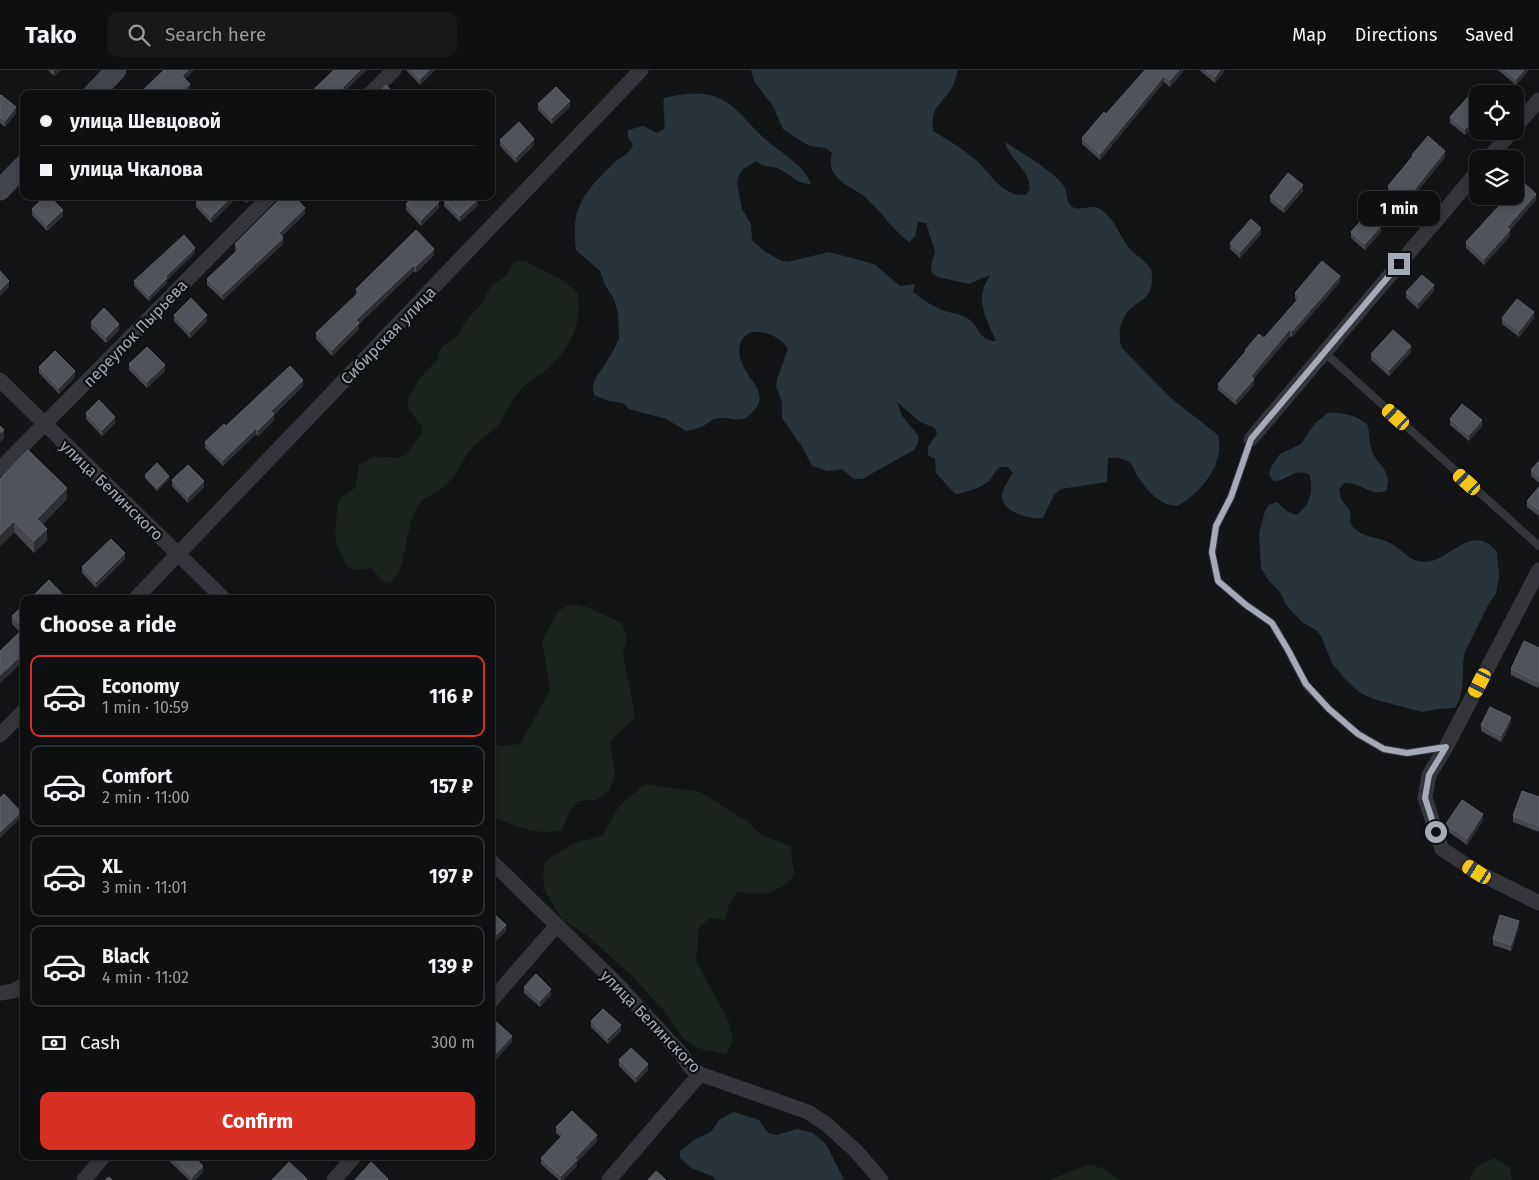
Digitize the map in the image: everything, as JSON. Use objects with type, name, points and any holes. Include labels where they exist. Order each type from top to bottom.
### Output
[{"type":"street","points":[[97,90],[116,70]]},
{"type":"street","points":[[374,90],[394,70]]},
{"type":"street","name":"Сибирская улица","points":[[139,595],[641,70]]},
{"type":"street","points":[[1524,117],[1539,100]]},
{"type":"street","points":[[1496,150],[1504,140]]},
{"type":"street","points":[[0,190],[20,169]]},
{"type":"street","points":[[1251,439],[1469,182]]},
{"type":"street","name":"переулок Пырьева","points":[[0,469],[266,200]]},
{"type":"street","name":"улица Белинского","points":[[0,380],[220,595]]},
{"type":"street","points":[[1539,570],[1446,747],[1429,775],[1425,798],[1442,850],[1477,872],[1539,903]]},
{"type":"street","points":[[0,735],[20,715]]},
{"type":"street","name":"улица Белинского","points":[[495,865],[617,984],[690,1067],[700,1074],[808,1112],[826,1124],[856,1151],[880,1180]]},
{"type":"street","points":[[495,996],[557,925]]},
{"type":"street","points":[[0,993],[13,991],[20,987]]},
{"type":"street","points":[[609,1180],[700,1074]]},
{"type":"street","points":[[84,1180],[101,1160]]},
{"type":"street","points":[[334,1180],[352,1160]]},
{"type":"lane","points":[[1324,352],[1539,546]]},
{"type":"lane","points":[[1251,439],[1231,497],[1216,526],[1212,552],[1218,581],[1246,605],[1272,623],[1306,684],[1329,709],[1358,734],[1384,749],[1407,753],[1446,747]]},
{"type":"shaded area","points":[[751,70],[958,70],[952,87],[935,111],[933,131],[972,157],[1002,187],[1016,194],[1025,195],[1030,190],[1027,176],[1011,155],[1005,142],[1052,174],[1065,187],[1071,206],[1078,209],[1096,207],[1105,213],[1132,251],[1151,270],[1150,292],[1130,309],[1124,318],[1120,328],[1120,343],[1122,348],[1172,399],[1218,435],[1218,456],[1215,466],[1202,486],[1186,501],[1177,506],[1171,505],[1159,500],[1150,492],[1128,461],[1120,458],[1108,458],[1107,482],[1061,489],[1054,495],[1043,518],[1031,518],[1017,514],[1006,506],[1003,501],[1004,489],[1013,473],[1008,467],[1000,467],[984,485],[955,494],[936,473],[935,459],[928,455],[928,447],[937,434],[935,428],[920,422],[897,402],[902,416],[918,435],[918,443],[914,450],[862,479],[854,479],[842,469],[828,471],[812,466],[801,445],[782,418],[782,402],[776,387],[788,349],[778,339],[763,332],[749,333],[743,338],[740,345],[742,364],[759,393],[756,408],[746,418],[714,419],[703,426],[686,431],[666,419],[629,409],[623,403],[609,401],[594,395],[595,379],[619,339],[618,314],[614,299],[605,285],[600,271],[576,250],[575,222],[578,211],[582,201],[595,182],[631,148],[633,144],[628,138],[628,130],[643,126],[657,133],[664,129],[664,98],[683,94],[707,94],[722,99],[741,114],[764,138],[797,164],[811,184],[802,183],[779,169],[762,165],[756,161],[743,169],[737,183],[742,209],[751,224],[752,240],[764,251],[787,262],[829,252],[874,264],[900,286],[915,284],[913,292],[922,299],[940,309],[967,318],[985,338],[996,341],[985,316],[982,303],[984,288],[990,275],[969,284],[938,277],[932,273],[931,266],[935,251],[926,223],[918,222],[915,237],[909,242],[903,237],[867,199],[835,175],[831,164],[832,153],[826,148],[810,146],[783,129],[773,106],[754,81]]},
{"type":"shaded area","points":[[524,261],[564,281],[578,293],[579,304],[576,326],[568,345],[554,362],[520,390],[500,423],[470,450],[450,482],[423,500],[417,508],[412,518],[401,566],[390,583],[383,581],[371,568],[356,570],[347,566],[337,545],[335,530],[338,504],[342,497],[355,488],[359,465],[373,457],[398,458],[406,455],[422,433],[421,426],[408,408],[408,399],[419,379],[437,360],[443,346],[458,335],[465,322],[482,303],[491,286],[506,276],[514,262]]},
{"type":"shaded area","points":[[1328,413],[1348,415],[1358,418],[1367,424],[1373,454],[1388,477],[1386,491],[1370,491],[1351,483],[1344,483],[1339,489],[1341,499],[1350,512],[1351,523],[1355,529],[1363,534],[1390,543],[1410,558],[1426,562],[1444,556],[1470,541],[1479,540],[1488,543],[1497,552],[1499,577],[1496,593],[1465,652],[1461,695],[1455,708],[1422,712],[1373,699],[1359,692],[1332,663],[1321,636],[1316,630],[1303,623],[1286,605],[1280,592],[1269,581],[1261,568],[1259,534],[1265,511],[1269,505],[1277,502],[1288,512],[1296,515],[1305,507],[1311,492],[1309,474],[1298,473],[1273,481],[1269,474],[1271,467],[1280,454],[1301,444],[1315,423]]},
{"type":"shaded area","points":[[571,604],[587,607],[622,623],[627,638],[623,653],[635,717],[610,741],[615,772],[610,790],[596,800],[579,801],[569,812],[562,830],[544,832],[517,826],[495,818],[495,744],[502,746],[520,744],[550,691],[542,641],[558,611]]},
{"type":"shaded area","points":[[645,784],[700,792],[748,822],[761,835],[791,846],[794,876],[787,883],[768,893],[737,892],[729,905],[725,920],[710,918],[699,927],[696,961],[729,1022],[733,1041],[726,1054],[697,1048],[683,1038],[664,1011],[635,979],[589,937],[562,919],[546,893],[543,878],[545,862],[570,845],[603,835],[619,806]]},
{"type":"shaded area","points":[[734,1112],[759,1120],[768,1133],[776,1135],[797,1129],[813,1133],[826,1144],[844,1180],[716,1180],[712,1176],[691,1168],[680,1158],[680,1151],[697,1138],[711,1132],[720,1119]]},
{"type":"shaded area","points":[[1494,1158],[1510,1168],[1512,1180],[1469,1180],[1477,1166]]},
{"type":"shaded area","points":[[1087,1165],[1103,1168],[1119,1180],[1049,1180]]},
{"type":"building","points":[[164,70],[188,70],[182,76],[190,84],[183,90],[143,90]]},
{"type":"building","points":[[334,70],[360,70],[342,88],[344,90],[313,90]]},
{"type":"building","points":[[412,70],[429,70],[420,79]]},
{"type":"building","points":[[1145,70],[1179,70],[1170,80],[1164,76],[1100,154],[1082,138],[1104,112],[1106,114]]},
{"type":"building","points":[[1206,70],[1220,70],[1215,77]]},
{"type":"building","points":[[1505,70],[1524,70],[1516,79]]},
{"type":"building","points":[[386,85],[391,90],[381,90]]},
{"type":"building","points":[[556,87],[570,101],[552,118],[538,104]]},
{"type":"building","points":[[1,95],[16,107],[5,121],[0,117]]},
{"type":"building","points":[[1469,98],[1469,124],[1465,129],[1450,117]]},
{"type":"building","points":[[519,122],[534,139],[516,157],[500,140]]},
{"type":"building","points":[[1428,136],[1445,151],[1405,201],[1388,186]]},
{"type":"building","points":[[1288,173],[1303,185],[1284,207],[1270,196]]},
{"type":"building","points":[[1524,183],[1536,194],[1507,227],[1510,230],[1484,259],[1466,242],[1500,205],[1524,205]]},
{"type":"building","points":[[41,200],[53,200],[63,210],[47,225],[32,209]]},
{"type":"building","points":[[197,200],[228,200],[211,217]]},
{"type":"building","points":[[279,200],[298,200],[305,208],[279,233],[283,238],[223,294],[207,279],[239,249],[235,244]]},
{"type":"building","points":[[410,200],[437,200],[439,202],[421,220],[406,204]]},
{"type":"building","points":[[444,200],[477,200],[460,216]]},
{"type":"building","points":[[1367,214],[1381,226],[1365,244],[1351,232]]},
{"type":"building","points":[[1251,219],[1261,228],[1240,252],[1230,243]]},
{"type":"building","points":[[416,230],[434,249],[416,266],[414,265],[356,320],[359,323],[332,350],[316,333],[359,292],[356,289]]},
{"type":"building","points":[[184,235],[195,248],[166,276],[167,278],[149,296],[134,281]]},
{"type":"building","points":[[1322,261],[1340,276],[1292,331],[1290,329],[1251,376],[1254,379],[1236,399],[1218,384],[1259,334],[1264,338],[1300,297],[1295,293]]},
{"type":"building","points":[[0,271],[9,281],[0,290]]},
{"type":"building","points":[[1422,275],[1434,285],[1418,303],[1406,292]]},
{"type":"building","points":[[191,298],[207,315],[190,332],[174,315]]},
{"type":"building","points":[[1517,299],[1534,312],[1519,331],[1502,318]]},
{"type":"building","points":[[104,308],[119,324],[106,337],[91,322]]},
{"type":"building","points":[[1393,330],[1411,346],[1389,370],[1371,354]]},
{"type":"building","points":[[147,347],[165,365],[147,382],[129,364]]},
{"type":"building","points":[[55,351],[75,371],[59,388],[39,367]]},
{"type":"building","points":[[290,366],[303,380],[271,411],[274,414],[258,430],[256,428],[223,460],[205,442],[224,424],[226,426]]},
{"type":"building","points":[[99,400],[115,417],[102,430],[86,413]]},
{"type":"building","points":[[1462,404],[1482,420],[1469,435],[1450,419]]},
{"type":"building","points":[[28,450],[67,488],[37,519],[47,529],[34,541],[14,521],[0,535],[0,479]]},
{"type":"building","points":[[1539,461],[1539,477],[1531,470]]},
{"type":"building","points":[[157,463],[169,476],[157,488],[145,475]]},
{"type":"building","points":[[188,465],[204,481],[188,497],[172,480]]},
{"type":"building","points":[[1539,487],[1539,510],[1527,501]]},
{"type":"building","points":[[111,539],[125,553],[96,582],[82,567]]},
{"type":"building","points":[[49,580],[63,595],[34,595]]},
{"type":"building","points":[[20,609],[20,624],[12,616]]},
{"type":"building","points":[[20,632],[20,657],[0,675],[0,651]]},
{"type":"building","points":[[1524,641],[1539,648],[1538,682],[1511,669]]},
{"type":"building","points":[[1490,707],[1511,717],[1501,736],[1481,725]]},
{"type":"building","points":[[1522,791],[1539,797],[1539,826],[1513,816]]},
{"type":"building","points":[[4,794],[20,813],[0,832],[0,798]]},
{"type":"building","points":[[1462,800],[1483,814],[1467,839],[1446,824]]},
{"type":"building","points":[[495,915],[506,925],[495,936]]},
{"type":"building","points":[[1500,915],[1519,921],[1511,945],[1493,939]]},
{"type":"building","points":[[536,974],[551,989],[540,1001],[524,987]]},
{"type":"building","points":[[603,1009],[621,1025],[608,1038],[591,1021]]},
{"type":"building","points":[[495,1021],[512,1036],[495,1055]]},
{"type":"building","points":[[631,1048],[648,1064],[636,1077],[619,1060]]},
{"type":"building","points":[[572,1111],[597,1135],[561,1176],[541,1158],[564,1134],[556,1127]]},
{"type":"building","points":[[174,1160],[197,1160],[203,1166],[192,1177]]},
{"type":"building","points":[[289,1162],[307,1179],[272,1180]]},
{"type":"building","points":[[371,1162],[388,1179],[355,1180]]},
{"type":"building","points":[[656,1171],[666,1180],[648,1180]]},
{"type":"route","points":[[1399,264],[1251,439],[1231,497],[1216,526],[1212,552],[1218,581],[1246,605],[1272,623],[1306,684],[1329,709],[1358,734],[1384,749],[1407,753],[1446,747],[1429,775],[1425,798],[1436,832]]}]
